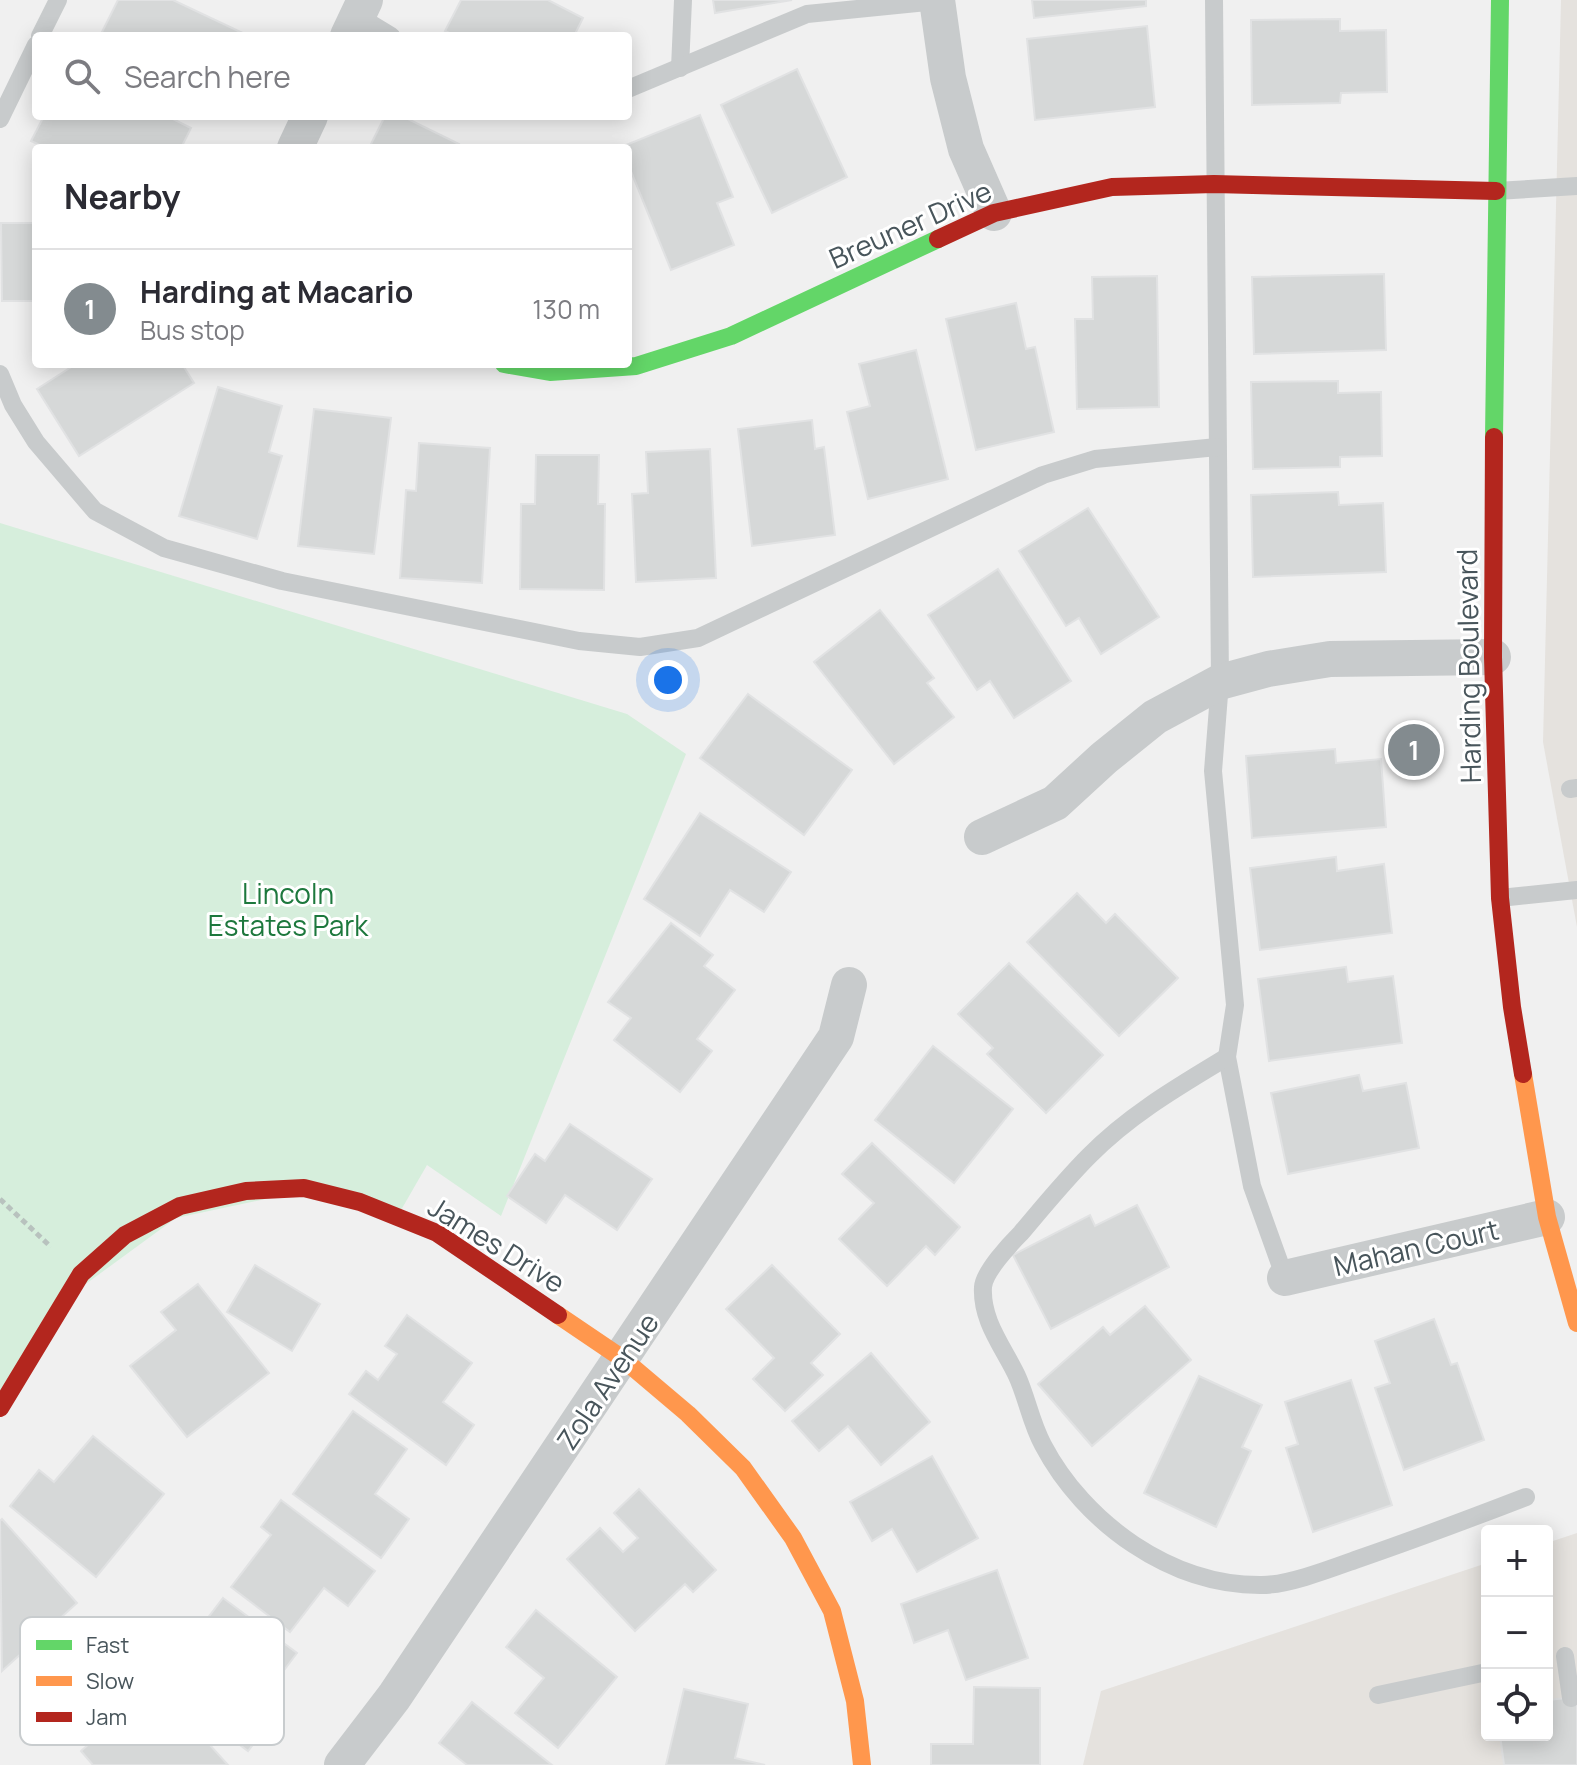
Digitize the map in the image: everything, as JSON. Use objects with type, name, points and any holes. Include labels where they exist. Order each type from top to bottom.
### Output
[{"type":"street","name":"Harding Boulevard","points":[[1500,0],[1493,657],[1500,898],[1512,1007],[1547,1217],[1577,1323]]},
{"type":"street","points":[[937,1],[948,78],[966,149],[994,213]]},
{"type":"street","points":[[297,144],[308,120]]},
{"type":"street","name":"Breuner Drive","points":[[632,366],[731,336],[994,213],[1112,187],[1214,184],[1496,191]]},
{"type":"street","name":"Breuner Drive","points":[[527,368],[550,372],[607,368]]},
{"type":"street","points":[[982,837],[1055,803],[1155,717],[1220,682],[1268,669],[1330,659],[1493,657]]},
{"type":"street","name":"Zola Avenue","points":[[342,1765],[403,1684],[836,1037],[849,985]]},
{"type":"street","name":"James Drive","points":[[0,1408],[81,1274],[125,1235],[180,1206],[246,1191],[304,1188],[360,1202],[437,1233],[623,1359],[688,1414],[743,1468],[793,1538],[832,1611],[855,1701],[862,1765]]},
{"type":"street","name":"Mahan Court","points":[[1285,1278],[1547,1217]]},
{"type":"lane","points":[[42,32],[58,0]]},
{"type":"lane","points":[[680,68],[683,0]]},
{"type":"lane","points":[[1214,0],[1220,682],[1213,771],[1235,1005],[1227,1057],[1252,1186],[1285,1278]]},
{"type":"lane","points":[[632,87],[807,14],[937,1]]},
{"type":"lane","points":[[357,17],[384,32]]},
{"type":"lane","points":[[0,119],[32,53]]},
{"type":"lane","points":[[1496,191],[1577,186]]},
{"type":"lane","points":[[0,374],[13,405],[36,442],[95,511],[164,548],[282,581],[579,641],[640,647],[698,638],[1043,475],[1095,459],[1217,447]]},
{"type":"lane","points":[[1500,898],[1577,890]]},
{"type":"lane","points":[[1227,1057],[1159,1098],[1091,1154],[1003,1253],[983,1285],[989,1325],[1017,1377],[1042,1443],[1066,1482],[1129,1543],[1174,1566],[1224,1582],[1264,1585],[1324,1572],[1526,1497]]},
{"type":"lane","points":[[1563,1657],[1571,1698]]},
{"type":"lane","points":[[1378,1695],[1481,1673]]},
{"type":"path","points":[[0,1199],[81,1274]]},
{"type":"shaded area","points":[[1561,0],[1577,0],[1577,927],[1543,742]]},
{"type":"shaded area","points":[[1577,1533],[1577,1765],[1083,1765],[1101,1691],[1481,1565],[1481,1741],[1553,1741],[1553,1541]]},
{"type":"green space","name":"Lincoln Estates Park","points":[[0,523],[627,714],[686,754],[501,1216],[427,1165],[397,1217],[289,1194],[176,1218],[83,1286],[0,1405]]},
{"type":"building","points":[[118,0],[173,0],[241,32],[102,32]]},
{"type":"building","points":[[461,0],[548,0],[583,18],[576,32],[445,31]]},
{"type":"building","points":[[713,0],[792,0],[715,13]]},
{"type":"building","points":[[1032,0],[1146,0],[1146,6],[1034,18]]},
{"type":"building","points":[[1340,19],[1340,31],[1386,30],[1387,92],[1341,93],[1340,103],[1252,105],[1251,20]]},
{"type":"building","points":[[1147,26],[1155,107],[1035,120],[1027,39]]},
{"type":"building","points":[[797,69],[847,177],[772,213],[721,105]]},
{"type":"building","points":[[700,115],[733,197],[717,203],[734,245],[671,270],[632,174],[632,144],[628,144]]},
{"type":"building","points":[[42,120],[175,120],[191,128],[183,144],[37,144],[31,141]]},
{"type":"building","points":[[383,120],[410,120],[459,144],[371,144]]},
{"type":"building","points":[[1,223],[32,223],[32,301],[2,301]]},
{"type":"building","points":[[1384,274],[1386,350],[1254,354],[1252,277]]},
{"type":"building","points":[[1157,276],[1159,407],[1077,409],[1075,319],[1093,319],[1092,277]]},
{"type":"building","points":[[1016,303],[1026,349],[1035,347],[1054,432],[976,450],[946,319]]},
{"type":"building","points":[[916,350],[948,479],[868,499],[847,412],[870,406],[859,364]]},
{"type":"building","points":[[70,368],[185,368],[194,383],[79,456],[37,389]]},
{"type":"building","points":[[1338,381],[1338,393],[1381,392],[1382,456],[1340,457],[1340,467],[1253,469],[1251,382]]},
{"type":"building","points":[[218,387],[282,406],[269,452],[282,456],[257,539],[179,516]]},
{"type":"building","points":[[314,409],[391,418],[374,554],[298,546]]},
{"type":"building","points":[[812,420],[815,449],[824,447],[835,535],[752,546],[738,429]]},
{"type":"building","points":[[419,443],[490,448],[482,583],[400,578],[406,490],[416,491]]},
{"type":"building","points":[[710,449],[716,578],[636,582],[632,494],[648,493],[646,452]]},
{"type":"building","points":[[536,455],[599,455],[598,504],[605,504],[604,590],[520,589],[521,504],[535,504]]},
{"type":"building","points":[[1338,492],[1339,505],[1383,503],[1386,572],[1253,577],[1251,495]]},
{"type":"building","points":[[1088,508],[1159,617],[1101,654],[1079,618],[1066,626],[1019,551]]},
{"type":"building","points":[[998,569],[1071,681],[1014,718],[990,681],[977,690],[928,615]]},
{"type":"building","points":[[880,610],[934,678],[927,683],[954,717],[894,764],[814,662]]},
{"type":"building","points":[[748,694],[852,770],[804,835],[700,758]]},
{"type":"building","points":[[1335,749],[1336,763],[1381,759],[1386,827],[1252,838],[1246,756]]},
{"type":"building","points":[[700,813],[791,872],[764,912],[730,890],[700,936],[644,899]]},
{"type":"building","points":[[1336,857],[1337,871],[1384,864],[1392,933],[1260,950],[1250,868]]},
{"type":"building","points":[[1077,893],[1106,923],[1115,914],[1178,978],[1119,1036],[1027,942]]},
{"type":"building","points":[[671,923],[713,955],[704,966],[735,990],[697,1039],[712,1051],[680,1092],[614,1040],[631,1018],[608,1002]]},
{"type":"building","points":[[1009,963],[1103,1055],[1046,1113],[987,1054],[993,1048],[958,1014]]},
{"type":"building","points":[[1346,967],[1348,982],[1393,976],[1402,1043],[1269,1061],[1258,979]]},
{"type":"building","points":[[933,1046],[1013,1109],[954,1183],[875,1120]]},
{"type":"building","points":[[1359,1075],[1363,1091],[1406,1083],[1419,1148],[1288,1174],[1271,1093]]},
{"type":"building","points":[[570,1124],[652,1179],[617,1230],[565,1195],[546,1223],[507,1196],[535,1154],[545,1161]]},
{"type":"building","points":[[872,1143],[960,1227],[935,1255],[926,1246],[887,1286],[839,1239],[874,1203],[842,1174]]},
{"type":"building","points":[[1137,1205],[1169,1267],[1051,1329],[1013,1255],[1090,1215],[1095,1226]]},
{"type":"building","points":[[255,1265],[320,1304],[292,1351],[227,1312]]},
{"type":"building","points":[[772,1265],[840,1334],[811,1363],[823,1375],[785,1411],[753,1379],[774,1358],[726,1309]]},
{"type":"building","points":[[198,1284],[269,1373],[187,1437],[130,1366],[176,1330],[161,1312]]},
{"type":"building","points":[[1145,1306],[1191,1360],[1092,1446],[1038,1384],[1103,1327],[1110,1335]]},
{"type":"building","points":[[407,1315],[472,1363],[443,1402],[474,1425],[446,1465],[349,1394],[366,1371],[378,1380],[397,1354],[385,1346]]},
{"type":"building","points":[[1434,1319],[1451,1365],[1457,1363],[1484,1440],[1404,1470],[1375,1388],[1390,1383],[1375,1341]]},
{"type":"building","points":[[871,1353],[930,1422],[881,1465],[848,1426],[819,1451],[792,1421]]},
{"type":"building","points":[[1199,1376],[1262,1405],[1242,1447],[1251,1451],[1216,1527],[1144,1493]]},
{"type":"building","points":[[1351,1380],[1392,1505],[1313,1532],[1286,1448],[1298,1444],[1285,1402]]},
{"type":"building","points":[[353,1411],[407,1449],[375,1494],[409,1519],[381,1558],[293,1494]]},
{"type":"building","points":[[93,1436],[164,1494],[96,1577],[10,1506],[39,1470],[54,1482]]},
{"type":"building","points":[[932,1456],[978,1538],[917,1572],[892,1529],[872,1541],[850,1502]]},
{"type":"building","points":[[639,1489],[716,1570],[693,1592],[685,1584],[635,1631],[567,1559],[600,1528],[623,1552],[638,1538],[614,1513]]},
{"type":"building","points":[[281,1500],[375,1571],[348,1606],[324,1588],[290,1632],[284,1627],[284,1617],[270,1617],[231,1587],[271,1535],[261,1527]]},
{"type":"building","points":[[2,1519],[77,1603],[62,1617],[20,1617],[20,1655],[2,1671]]},
{"type":"building","points":[[997,1570],[1028,1658],[966,1680],[948,1630],[914,1643],[901,1604]]},
{"type":"building","points":[[223,1598],[249,1617],[209,1617]]},
{"type":"building","points":[[536,1610],[617,1677],[558,1748],[515,1713],[544,1678],[506,1647]]},
{"type":"building","points":[[284,1643],[297,1653],[284,1670]]},
{"type":"building","points":[[974,1687],[1040,1688],[1040,1765],[931,1765],[931,1744],[973,1744]]},
{"type":"building","points":[[684,1689],[748,1704],[735,1758],[765,1765],[666,1765]]},
{"type":"building","points":[[1577,1697],[1577,1765],[1504,1765],[1501,1741],[1553,1741],[1553,1699]]},
{"type":"building","points":[[472,1702],[552,1765],[467,1765],[439,1743]]},
{"type":"building","points":[[88,1745],[210,1745],[228,1765],[93,1765],[81,1751]]},
{"type":"traffic: fast","points":[[1494,437],[1500,0]]},
{"type":"traffic: fast","points":[[632,366],[731,336],[938,239]]},
{"type":"traffic: fast","points":[[527,368],[550,372],[607,368]]},
{"type":"traffic: slow","points":[[1523,1074],[1547,1217],[1577,1323]]},
{"type":"traffic: slow","points":[[558,1315],[623,1359],[688,1414],[743,1468],[793,1538],[832,1611],[855,1701],[862,1765]]},
{"type":"traffic: jam","points":[[938,239],[994,213],[1112,187],[1214,184],[1496,191]]},
{"type":"traffic: jam","points":[[1494,437],[1493,657],[1500,898],[1523,1074]]},
{"type":"traffic: jam","points":[[0,1408],[81,1274],[125,1235],[180,1206],[246,1191],[304,1188],[360,1202],[437,1233],[558,1315]]},
{"type":"place","name":"Harding at Macario","points":[[1414,750]]}]
